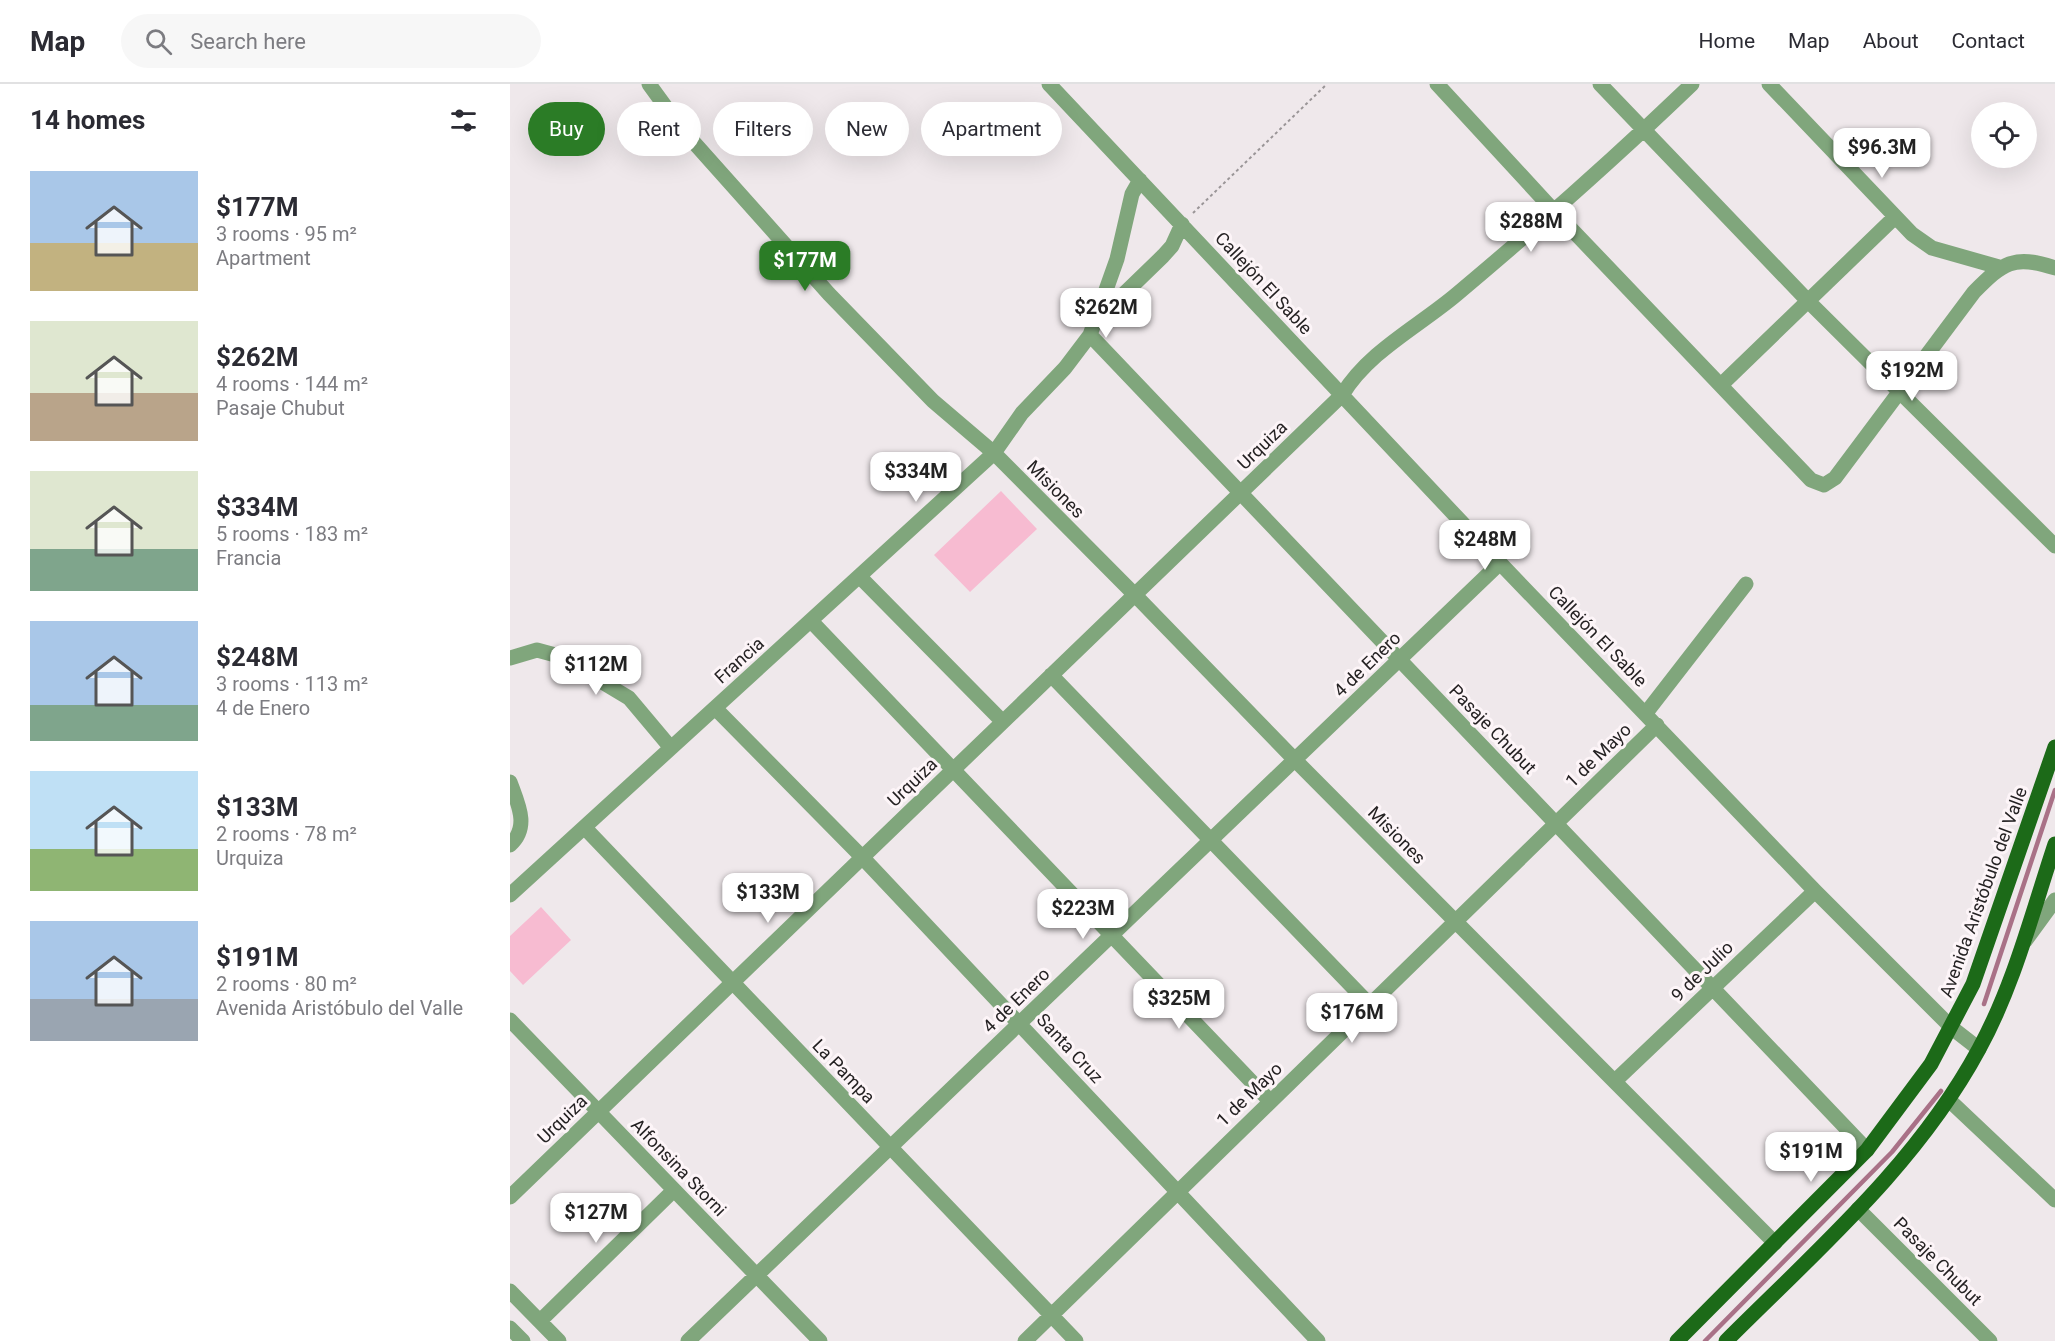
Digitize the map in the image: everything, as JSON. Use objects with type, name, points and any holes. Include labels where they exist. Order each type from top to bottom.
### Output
[{"type":"main road","name":"Avenida Aristóbulo del Valle","points":[[1677,1341],[1868,1149],[1912,1092],[1952,1028],[1988,946],[2055,747]]},
{"type":"main road","points":[[1726,1341],[1858,1209],[1902,1161],[1949,1100],[1994,1019],[2055,844]]},
{"type":"street","name":"Callejón El Sable","points":[[1049,84],[1500,562],[1815,891],[1952,1028],[1979,1049]]},
{"type":"street","points":[[1437,84],[1555,212],[1722,384],[1811,480],[1824,485],[1835,478],[1974,292],[1999,267],[2014,262],[2032,262],[2055,268]]},
{"type":"street","points":[[1600,84],[1808,301],[2055,546]]},
{"type":"street","name":"Urquiza","points":[[510,1197],[1342,395],[1353,376],[1379,352],[1444,305],[1555,212],[1692,84]]},
{"type":"street","points":[[1769,84],[1895,218],[1932,248],[1999,267]]},
{"type":"street","name":"Misiones","points":[[658,87],[681,128],[829,294],[933,401],[994,453],[1135,594],[1295,760],[1775,1243]]},
{"type":"street","points":[[1092,329],[1117,259],[1132,194],[1140,180]]},
{"type":"street","points":[[1722,384],[1895,218]]},
{"type":"street","points":[[1092,329],[1172,246],[1182,224]]},
{"type":"street","name":"Francia","points":[[510,895],[861,577],[994,453],[1022,412],[1065,368],[1092,329]]},
{"type":"street","name":"Pasaje Chubut","points":[[1092,329],[1239,494],[1868,1149]]},
{"type":"street","name":"4 de Enero","points":[[688,1341],[1500,562]]},
{"type":"street","points":[[861,577],[1002,721]]},
{"type":"street","name":"1 de Mayo","points":[[1646,713],[1746,584]]},
{"type":"street","points":[[811,621],[1270,1101]]},
{"type":"street","points":[[510,658],[537,650],[559,656],[629,698],[671,748]]},
{"type":"street","points":[[1051,675],[1369,1004]]},
{"type":"street","name":"Santa Cruz","points":[[715,708],[862,857],[1318,1341]]},
{"type":"street","name":"1 de Mayo","points":[[1024,1341],[1657,725]]},
{"type":"street","points":[[510,782],[521,811],[522,826],[517,839],[510,845]]},
{"type":"street","name":"La Pampa","points":[[585,828],[1076,1341]]},
{"type":"street","name":"9 de Julio","points":[[1615,1081],[1815,891]]},
{"type":"street","points":[[2021,946],[2055,900]]},
{"type":"street","name":"Alfonsina Storni","points":[[513,1028],[597,1111],[820,1341]]},
{"type":"street","points":[[1949,1100],[2055,1200]]},
{"type":"street","points":[[540,1321],[674,1190]]},
{"type":"street","name":"Pasaje Chubut","points":[[1858,1209],[1990,1341]]},
{"type":"street","points":[[510,1291],[559,1341]]},
{"type":"street","points":[[510,1328],[522,1341]]},
{"type":"path","points":[[1182,224],[1327,84]]},
{"type":"shaded area","points":[[1001,491],[1037,529],[970,592],[934,555]]},
{"type":"shaded area","points":[[541,907],[571,940],[523,985],[510,971],[510,936]]},
{"type":"waterway","points":[[1984,1004],[2055,790]]},
{"type":"waterway","points":[[1705,1341],[1892,1152],[1941,1091]]}]
